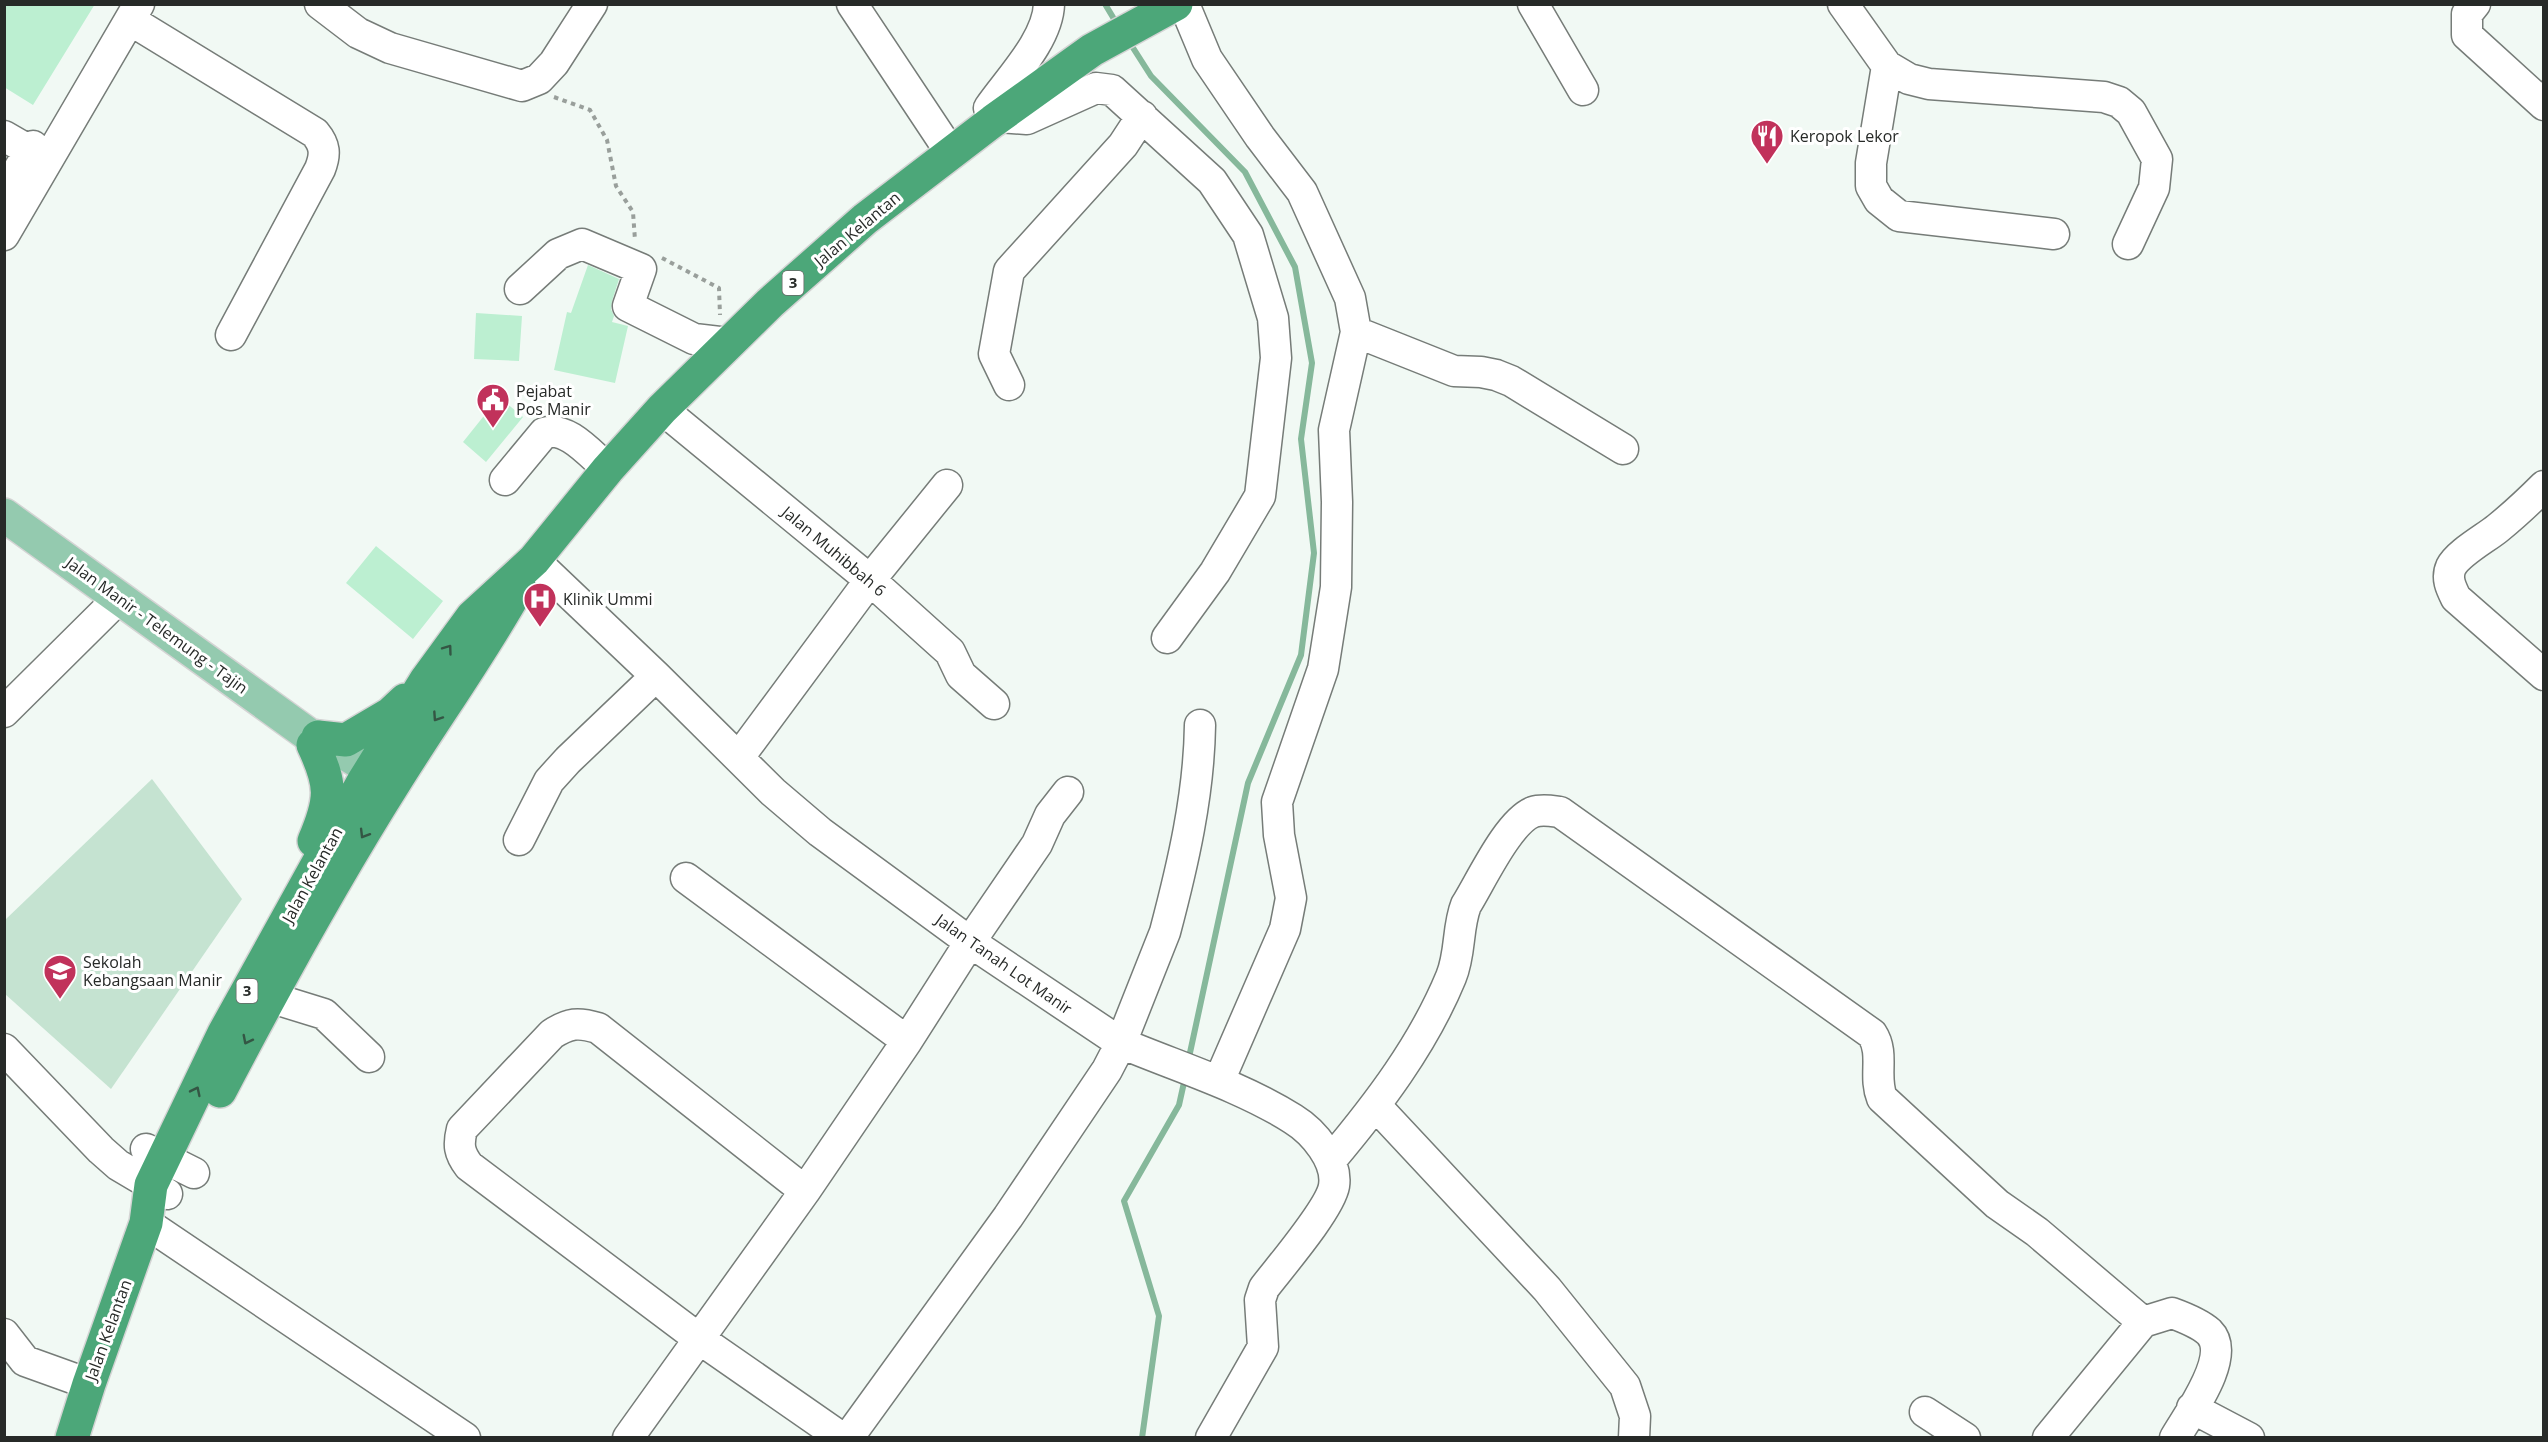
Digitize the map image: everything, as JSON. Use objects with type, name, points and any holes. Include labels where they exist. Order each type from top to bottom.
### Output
[{"type":"highway","name":"Jalan Kelantan","points":[[167,1171],[269,997],[379,783],[426,680],[472,617],[534,560],[608,469],[662,409],[728,343],[865,219],[996,119],[1092,50],[1172,8]]},
{"type":"highway","name":"Jalan Kelantan","points":[[72,1437],[146,1223],[224,1033],[263,961],[379,783],[492,636],[534,560]]},
{"type":"highway","points":[[263,961],[321,826],[328,800],[328,783],[313,739],[346,740],[358,735],[390,714],[426,680]]},
{"type":"main road","name":"Jalan Manir - Telemung - Tajin","points":[[4,515],[313,739],[379,783]]},
{"type":"street","points":[[320,4],[358,33],[390,48],[522,86],[539,79],[554,63],[592,4]]},
{"type":"street","points":[[852,4],[951,153]]},
{"type":"street","points":[[1049,4],[1048,16],[1037,41],[989,108],[996,119],[1027,119],[1096,88],[1112,90],[1212,181],[1248,235],[1274,318],[1276,358],[1260,496],[1215,572],[1167,638]]},
{"type":"street","points":[[1533,4],[1583,90]]},
{"type":"street","points":[[1843,4],[1887,66],[1909,79],[1929,84],[2104,97],[2119,102],[2131,112],[2157,159],[2154,188],[2128,244]]},
{"type":"street","points":[[2475,4],[2467,14],[2467,35],[2544,105]]},
{"type":"street","points":[[1172,8],[1260,136],[1302,192],[1350,298],[1356,332],[1334,430],[1337,502],[1336,586],[1323,669],[1277,802],[1279,835],[1291,898],[1285,929],[1211,1078]]},
{"type":"street","points":[[4,193],[30,151],[129,10]]},
{"type":"street","points":[[6,230],[129,10]]},
{"type":"street","points":[[129,10],[315,133],[323,143],[324,157],[320,169],[231,335]]},
{"type":"street","points":[[1887,66],[1871,162],[1871,186],[1879,200],[1899,216],[2055,234]]},
{"type":"street","points":[[1009,385],[994,354],[1009,271],[1123,145],[1142,116]]},
{"type":"street","points":[[4,136],[30,151]]},
{"type":"street","points":[[520,289],[558,254],[582,244],[641,268],[628,306],[694,339],[728,343]]},
{"type":"street","points":[[1356,332],[1454,371],[1481,372],[1511,381],[1623,449]]},
{"type":"street","name":"Jalan Muhibbah 6","points":[[662,409],[870,580],[950,652],[961,675],[994,704]]},
{"type":"street","points":[[505,480],[544,433],[551,430],[567,435],[608,469]]},
{"type":"street","points":[[739,757],[870,580],[947,485]]},
{"type":"street","points":[[2538,670],[2456,598],[2450,587],[2449,577],[2451,567],[2457,559],[2503,524],[2544,486]]},
{"type":"street","name":"Jalan Tanah Lot Manir","points":[[534,560],[773,792],[820,832],[970,942],[1121,1043],[1211,1078],[1295,1120],[1327,1154]]},
{"type":"street","points":[[4,712],[119,598]]},
{"type":"street","points":[[519,840],[549,781],[656,676]]},
{"type":"street","points":[[848,1437],[1008,1217],[1107,1071],[1121,1043],[1165,932],[1170,913],[1191,820],[1200,725]]},
{"type":"street","points":[[628,1437],[805,1191],[908,1041],[970,942],[1037,844],[1050,815],[1068,792]]},
{"type":"street","points":[[1211,1437],[1263,1347],[1260,1300],[1264,1288],[1327,1204],[1334,1188],[1335,1172],[1327,1154],[1376,1106],[1414,1049],[1452,976],[1466,905],[1512,828],[1532,812],[1548,810],[1560,812],[1872,1034],[1878,1044],[1877,1081],[1882,1098],[1996,1204],[2037,1232],[2143,1322]]},
{"type":"street","points":[[686,878],[908,1041]]},
{"type":"street","points":[[269,997],[324,1014],[369,1057]]},
{"type":"street","points":[[805,1191],[598,1028],[580,1023],[567,1025],[552,1034],[462,1129],[459,1144],[461,1156],[469,1166],[698,1338],[842,1437]]},
{"type":"street","points":[[4,1049],[118,1165],[167,1171]]},
{"type":"street","points":[[1376,1106],[1547,1289],[1625,1386],[1635,1416],[1634,1437]]},
{"type":"street","points":[[146,1223],[465,1437]]},
{"type":"street","points":[[2048,1437],[2143,1322],[2172,1313],[2210,1333],[2216,1346],[2217,1359],[2211,1376],[2175,1437]]},
{"type":"street","points":[[4,1334],[25,1361],[89,1384]]},
{"type":"street","points":[[2192,1408],[2249,1437]]},
{"type":"street","points":[[1925,1412],[1965,1437]]},
{"type":"path","points":[[522,86],[590,110],[607,140],[616,186],[633,212],[635,244]]},
{"type":"path","points":[[656,255],[719,288],[720,321],[728,343]]},
{"type":"green space","points":[[152,779],[242,899],[111,1089],[5,994],[5,920]]},
{"type":"building","points":[[4,4],[95,4],[33,105],[4,87]]},
{"type":"building","points":[[588,265],[619,279],[612,301],[611,309],[614,316],[612,322],[628,326],[615,383],[554,370],[567,312],[571,313]]},
{"type":"building","points":[[476,313],[522,316],[519,361],[474,359]]},
{"type":"building","name":"Pejabat Pos Manir","points":[[499,397],[523,417],[486,462],[463,442]]},
{"type":"building","points":[[376,546],[443,601],[413,639],[346,583]]},
{"type":"waterway","points":[[1105,4],[1117,24]]},
{"type":"waterway","points":[[1128,40],[1151,76],[1245,172],[1295,267],[1312,363],[1301,439],[1314,553],[1301,655],[1248,783],[1188,1062]]},
{"type":"waterway","points":[[1142,1438],[1159,1316],[1124,1201],[1179,1105],[1185,1078]]},
{"type":"place","name":"Keropok Lekor","points":[[1767,165]]},
{"type":"place","name":"Pejabat Pos Manir","points":[[493,429]]},
{"type":"place","name":"Klinik Ummi","points":[[540,628]]},
{"type":"place","name":"Sekolah Kebangsaan Manir","points":[[60,1000]]}]
